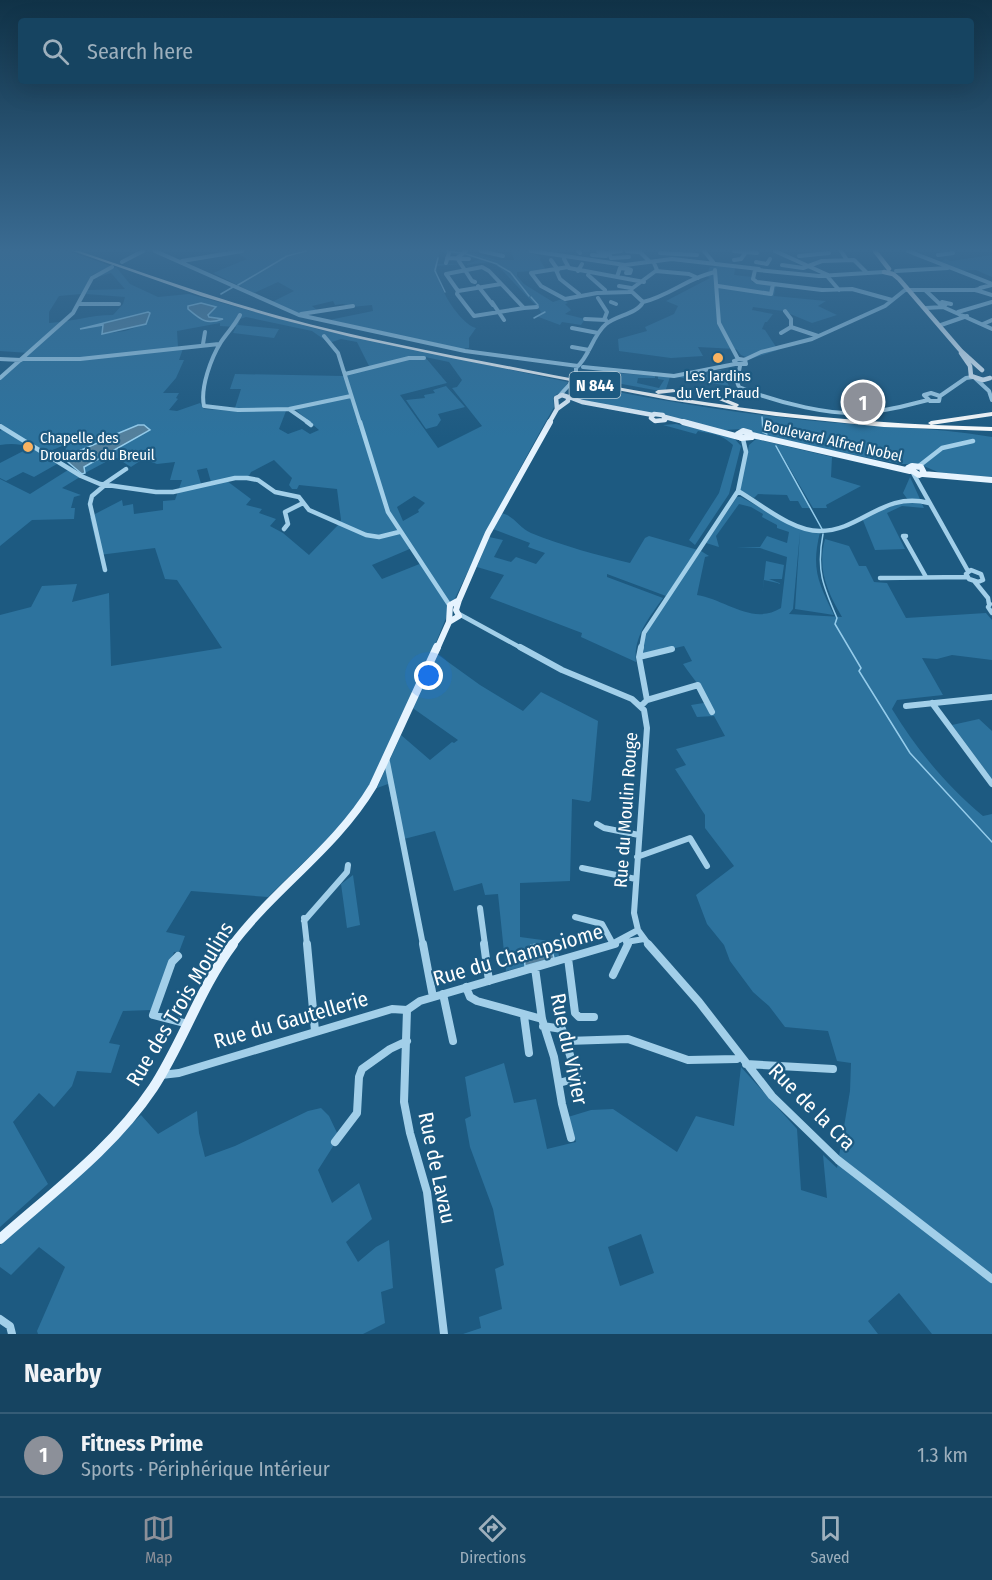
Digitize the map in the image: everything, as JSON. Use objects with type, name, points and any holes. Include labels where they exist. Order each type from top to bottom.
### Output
[{"type":"highway","name":"N 844","points":[[266,313],[443,355],[730,409],[837,421],[948,428],[992,427]]},
{"type":"highway","name":"N 844","points":[[277,313],[445,353],[642,391],[760,410],[909,423],[992,427]]},
{"type":"highway","points":[[642,391],[673,391]]},
{"type":"highway","points":[[721,399],[760,410]]},
{"type":"highway","points":[[909,423],[937,422],[992,414]]},
{"type":"highway","points":[[948,428],[992,435]]},
{"type":"main road","points":[[931,313],[961,351],[991,377]]},
{"type":"main road","points":[[961,351],[973,375],[992,387]]},
{"type":"main road","points":[[973,375],[982,370]]},
{"type":"main road","points":[[983,380],[991,377]]},
{"type":"main road","points":[[454,617],[456,610],[454,604],[488,533],[557,409],[559,398],[567,400]]},
{"type":"main road","points":[[557,409],[567,400]]},
{"type":"main road","name":"Boulevard Alfred Nobel","points":[[567,400],[652,417],[658,422],[665,419],[911,470],[990,480]]},
{"type":"main road","name":"Boulevard Alfred Nobel","points":[[723,431],[771,441]]},
{"type":"main road","name":"Boulevard Alfred Nobel","points":[[890,465],[911,470]]},
{"type":"main road","name":"Rue des Trois Moulins","points":[[0,1239],[122,1128],[141,1105],[168,1063],[235,941],[356,814],[367,798],[454,617]]},
{"type":"street","points":[[0,378],[73,313]]},
{"type":"street","points":[[296,313],[470,352],[508,355],[581,369],[674,376],[746,364],[744,360]]},
{"type":"street","points":[[300,315],[310,313]]},
{"type":"street","points":[[472,313],[476,318],[498,313]]},
{"type":"street","points":[[499,313],[504,320]]},
{"type":"street","points":[[604,320],[607,313]]},
{"type":"street","points":[[559,398],[581,369],[598,333],[610,321],[629,313]]},
{"type":"street","points":[[717,313],[726,341],[738,359],[744,360],[761,352],[818,336],[869,313]]},
{"type":"street","points":[[787,313],[791,319],[791,327]]},
{"type":"street","points":[[961,313],[992,329]]},
{"type":"street","points":[[240,315],[230,334],[219,344],[210,375],[204,386],[202,401],[204,406],[238,410],[289,409],[351,396]]},
{"type":"street","points":[[941,325],[968,316]]},
{"type":"street","points":[[585,319],[610,321]]},
{"type":"street","points":[[983,324],[992,320]]},
{"type":"street","points":[[781,333],[791,327],[818,336]]},
{"type":"street","points":[[572,328],[598,333]]},
{"type":"street","points":[[203,344],[205,332]]},
{"type":"street","points":[[324,336],[336,348],[388,512],[399,532],[445,598],[454,604]]},
{"type":"street","points":[[0,359],[80,359],[219,344]]},
{"type":"street","points":[[572,347],[589,350]]},
{"type":"street","points":[[345,374],[411,357],[424,358]]},
{"type":"street","points":[[738,359],[734,360],[738,365],[739,387],[764,397],[800,404],[873,412],[928,400],[939,401],[938,395]]},
{"type":"street","points":[[928,400],[924,396],[926,393],[938,395],[973,375],[989,391],[992,400]]},
{"type":"street","points":[[567,400],[569,386]]},
{"type":"street","points":[[289,409],[311,425]]},
{"type":"street","points":[[0,426],[81,476],[104,485],[173,492],[236,478],[250,478],[258,480],[275,492],[296,496],[309,510],[372,537],[399,532]]},
{"type":"street","points":[[647,699],[639,657],[641,642],[647,627],[738,491],[746,447],[745,437]]},
{"type":"street","points":[[973,441],[942,448],[922,471],[922,483],[940,519],[969,565],[983,576],[978,581]]},
{"type":"street","points":[[105,570],[93,522],[91,501],[93,495],[126,468]]},
{"type":"street","points":[[911,470],[968,574],[978,581],[991,603],[988,610],[992,613]]},
{"type":"street","points":[[250,478],[253,473]]},
{"type":"street","points":[[738,491],[802,526],[821,531],[834,529],[904,500],[926,497]]},
{"type":"street","points":[[904,500],[929,503]]},
{"type":"street","points":[[284,529],[288,524],[285,512],[303,503]]},
{"type":"street","points":[[906,536],[903,536],[926,578]]},
{"type":"street","points":[[880,578],[926,578],[968,574],[975,571]]},
{"type":"street","name":"Rue du Moulin Rouge","points":[[454,617],[469,618],[562,670],[626,696],[641,706],[645,712],[647,728],[634,913],[638,930]]},
{"type":"street","points":[[639,657],[672,649]]},
{"type":"street","points":[[641,706],[647,699],[698,685],[712,712]]},
{"type":"street","points":[[906,706],[992,697]]},
{"type":"street","points":[[932,703],[992,784]]},
{"type":"street","points":[[386,757],[433,997]]},
{"type":"street","points":[[597,824],[604,828],[639,834]]},
{"type":"street","points":[[637,857],[690,837],[707,866]]},
{"type":"street","points":[[315,1031],[304,920],[347,872],[348,865]]},
{"type":"street","points":[[582,868],[636,879]]},
{"type":"street","points":[[480,908],[489,981]]},
{"type":"street","points":[[575,917],[602,924],[616,943],[644,939]]},
{"type":"street","name":"Rue du Champsiome","points":[[407,1010],[420,1001],[616,943],[638,930]]},
{"type":"street","name":"Rue de la Cra","points":[[638,930],[699,1002],[772,1096],[838,1160],[992,1279]]},
{"type":"street","points":[[614,975],[628,942]]},
{"type":"street","points":[[178,956],[172,962],[153,1015],[188,1024]]},
{"type":"street","points":[[568,958],[574,1013],[579,1017],[594,1017]]},
{"type":"street","name":"Rue du Vivier","points":[[535,968],[542,1023],[559,1083],[571,1138]]},
{"type":"street","points":[[466,987],[474,1000],[562,1029],[577,1078],[559,1083]]},
{"type":"street","points":[[442,994],[453,1041]]},
{"type":"street","name":"Rue du Gautellerie","points":[[160,1075],[186,1070],[392,1009],[407,1010]]},
{"type":"street","name":"Rue de Lavau","points":[[407,1010],[405,1109],[428,1192],[444,1334]]},
{"type":"street","points":[[524,1016],[529,1053]]},
{"type":"street","points":[[567,1041],[628,1039],[688,1060],[737,1059],[740,1057]]},
{"type":"street","points":[[335,1142],[357,1113],[359,1077],[362,1069],[390,1049],[407,1041]]},
{"type":"street","points":[[168,1063],[186,1070]]},
{"type":"street","points":[[746,1064],[833,1069]]},
{"type":"street","points":[[0,1319],[10,1326],[12,1334]]},
{"type":"shaded area","points":[[0,313],[49,313],[49,323],[115,313],[143,313],[102,324],[102,334],[125,331],[146,324],[150,313],[259,313],[317,329],[568,382],[563,390],[553,397],[554,407],[469,569],[437,639],[424,683],[437,654],[480,685],[523,711],[541,692],[598,721],[591,800],[589,802],[572,799],[570,881],[520,883],[520,937],[557,942],[559,957],[506,971],[498,894],[485,895],[482,883],[454,891],[435,831],[400,840],[388,784],[377,788],[401,735],[430,760],[452,742],[458,740],[407,704],[367,790],[341,826],[268,897],[191,891],[166,932],[185,936],[179,952],[174,952],[151,1010],[123,1011],[109,1043],[120,1045],[111,1073],[77,1071],[72,1086],[54,1107],[39,1093],[13,1122],[48,1184],[0,1227],[0,615],[31,607],[42,586],[77,584],[72,602],[109,593],[111,666],[222,648],[177,580],[165,579],[155,548],[99,555],[90,517],[95,517],[95,514],[122,500],[123,506],[133,504],[134,514],[163,510],[163,501],[175,500],[182,480],[170,480],[175,462],[157,464],[143,459],[131,467],[115,457],[85,473],[83,467],[150,430],[138,425],[115,435],[114,440],[102,441],[63,458],[60,458],[66,449],[64,445],[46,453],[24,445],[0,445],[0,431],[5,428],[0,423],[0,380],[29,353],[0,351]],"holes":[[[246,317],[312,331],[329,343],[341,339],[357,342],[370,368],[343,376],[235,374],[230,389],[241,389],[234,411],[204,409],[200,403],[177,411],[169,410],[178,399],[176,398],[179,393],[163,393],[176,378],[184,360],[179,360],[184,346],[178,347],[177,331],[220,323],[220,326],[236,327],[233,333],[274,338],[279,329],[238,325],[240,319]],[[425,357],[449,362],[462,380],[457,387],[452,388],[482,426],[438,448],[400,395],[447,383]],[[296,410],[319,430],[310,434],[302,429],[288,434],[279,429],[286,411]],[[274,460],[292,478],[289,485],[292,489],[297,489],[299,485],[337,489],[341,520],[339,524],[309,555],[283,533],[270,526],[276,519],[259,513],[262,509],[246,505],[251,499],[227,481],[202,487],[197,470],[207,468],[211,482],[237,476],[249,476],[251,472]],[[414,496],[425,503],[418,510],[419,512],[403,521],[397,507]],[[412,548],[422,563],[382,579],[372,565]]]},
{"type":"shaded area","points":[[150,313],[146,324],[102,334],[103,325],[80,329]]},
{"type":"shaded area","points":[[193,313],[210,313],[209,317],[223,319],[212,322]]},
{"type":"shaded area","points":[[362,313],[458,313],[476,328],[469,338],[469,348],[463,349],[329,320]]},
{"type":"shaded area","points":[[541,313],[566,313],[585,319],[581,325],[562,322],[560,325],[536,316]]},
{"type":"shaded area","points":[[788,313],[837,315],[812,323]]},
{"type":"shaded area","points":[[674,314],[773,314],[762,329],[778,350],[750,359],[741,355],[736,349],[698,347],[703,356],[671,358],[619,351],[618,339],[647,331],[645,327]]},
{"type":"shaded area","points":[[721,370],[729,386],[677,377]]},
{"type":"shaded area","points":[[582,372],[655,376],[655,378],[638,378],[637,383],[659,388],[664,380],[658,379],[658,376],[670,377],[665,392],[579,376]]},
{"type":"shaded area","points":[[574,383],[660,400],[747,413],[992,437],[992,477],[940,473],[919,464],[901,464],[765,438],[744,429],[724,430],[583,401],[570,393]]},
{"type":"shaded area","points":[[446,386],[465,407],[438,414],[441,420],[437,426],[426,429],[406,400],[425,398],[424,395],[435,393],[433,390]]},
{"type":"shaded area","points":[[676,424],[732,436],[741,446],[729,494],[695,545],[689,540],[719,493],[733,445],[718,435],[698,431],[696,434],[663,425]]},
{"type":"shaded area","points":[[138,425],[144,425],[150,430],[84,467],[85,473],[82,474],[63,458],[102,441],[114,440],[114,435]]},
{"type":"shaded area","points":[[756,439],[832,457],[831,477],[861,486],[826,505],[827,508],[813,508],[776,445],[811,508],[802,508],[798,501],[790,501],[787,495],[758,494],[754,498],[740,490],[749,445]]},
{"type":"shaded area","points":[[31,447],[57,464],[34,477],[23,472],[6,481],[0,478],[0,463]]},
{"type":"shaded area","points":[[68,470],[80,477],[62,488],[81,495],[74,497],[71,508],[75,508],[74,519],[32,520],[0,546],[0,479],[30,494]]},
{"type":"shaded area","points":[[910,477],[924,508],[902,506],[887,513],[905,549],[875,550],[862,518],[908,500],[903,493]]},
{"type":"shaded area","points":[[737,497],[741,497],[793,526],[820,532],[816,566],[820,584],[834,615],[795,609],[800,532],[793,609],[789,614],[842,617],[825,580],[822,560],[825,539],[849,546],[859,566],[866,566],[874,582],[887,583],[906,618],[986,613],[992,620],[992,660],[952,655],[937,659],[922,658],[943,695],[897,700],[892,709],[922,753],[945,779],[983,816],[992,814],[992,1334],[932,1334],[899,1293],[868,1321],[878,1334],[463,1334],[481,1328],[479,1317],[502,1309],[495,1269],[504,1265],[493,1209],[470,1147],[465,1119],[471,1116],[465,1077],[504,1063],[514,1103],[536,1099],[547,1149],[576,1142],[568,1117],[591,1110],[613,1109],[677,1152],[696,1116],[734,1126],[741,1067],[797,1129],[801,1190],[827,1198],[823,1155],[837,1168],[850,1091],[851,1063],[837,1061],[828,1031],[785,1027],[769,1006],[753,992],[730,961],[724,945],[707,924],[696,895],[734,866],[705,828],[705,815],[675,769],[686,765],[676,749],[725,736],[714,716],[697,717],[691,705],[710,702],[683,664],[692,661],[684,646],[641,656],[644,642],[656,615],[701,551],[709,556],[705,557],[697,595],[749,613],[770,613],[781,608],[787,557],[760,548],[736,547],[760,547],[767,536],[787,543],[789,532],[777,528],[777,525],[762,517],[763,514],[751,507],[739,504],[716,536],[719,547],[706,543]],"holes":[[[641,1234],[654,1273],[620,1286],[608,1247]]]},
{"type":"shaded area","points":[[500,513],[509,516],[527,531],[543,538],[630,563],[645,538],[649,536],[698,550],[666,596],[607,574],[607,577],[663,598],[640,636],[636,662],[581,637],[582,633],[490,598],[504,575],[477,567],[489,537],[503,540],[494,557],[511,562],[516,557],[536,564],[545,553],[528,547],[530,543],[493,529]]},
{"type":"shaded area","points":[[766,561],[784,565],[782,579],[769,579],[782,584],[764,580],[762,596]]},
{"type":"shaded area","points":[[979,719],[992,731],[992,779],[952,725]]},
{"type":"shaded area","points":[[353,875],[360,925],[347,928],[341,884]]},
{"type":"shaded area","points":[[537,944],[552,951],[554,958],[525,966],[524,955],[531,945]]},
{"type":"shaded area","points":[[321,1108],[329,1116],[339,1137],[318,1170],[332,1203],[359,1183],[372,1219],[346,1242],[358,1262],[376,1247],[389,1240],[393,1288],[381,1292],[385,1323],[363,1334],[38,1334],[37,1331],[65,1267],[39,1247],[11,1275],[0,1267],[0,1245],[141,1115],[158,1134],[197,1111],[205,1157],[235,1146],[308,1111]]},
{"type":"waterway","points":[[534,318],[543,313]]},
{"type":"waterway","points":[[762,417],[763,432],[767,434]]},
{"type":"waterway","points":[[776,446],[822,529]]},
{"type":"waterway","points":[[823,534],[820,558],[822,578],[837,618],[835,624],[861,668],[859,671],[910,753],[992,842]]},
{"type":"place","name":"Les Jardins du Vert Praud","points":[[718,358]]},
{"type":"place","name":"Fitness Prime","points":[[863,402]]},
{"type":"place","name":"Chapelle des Drouards du Breuil","points":[[28,447]]}]
